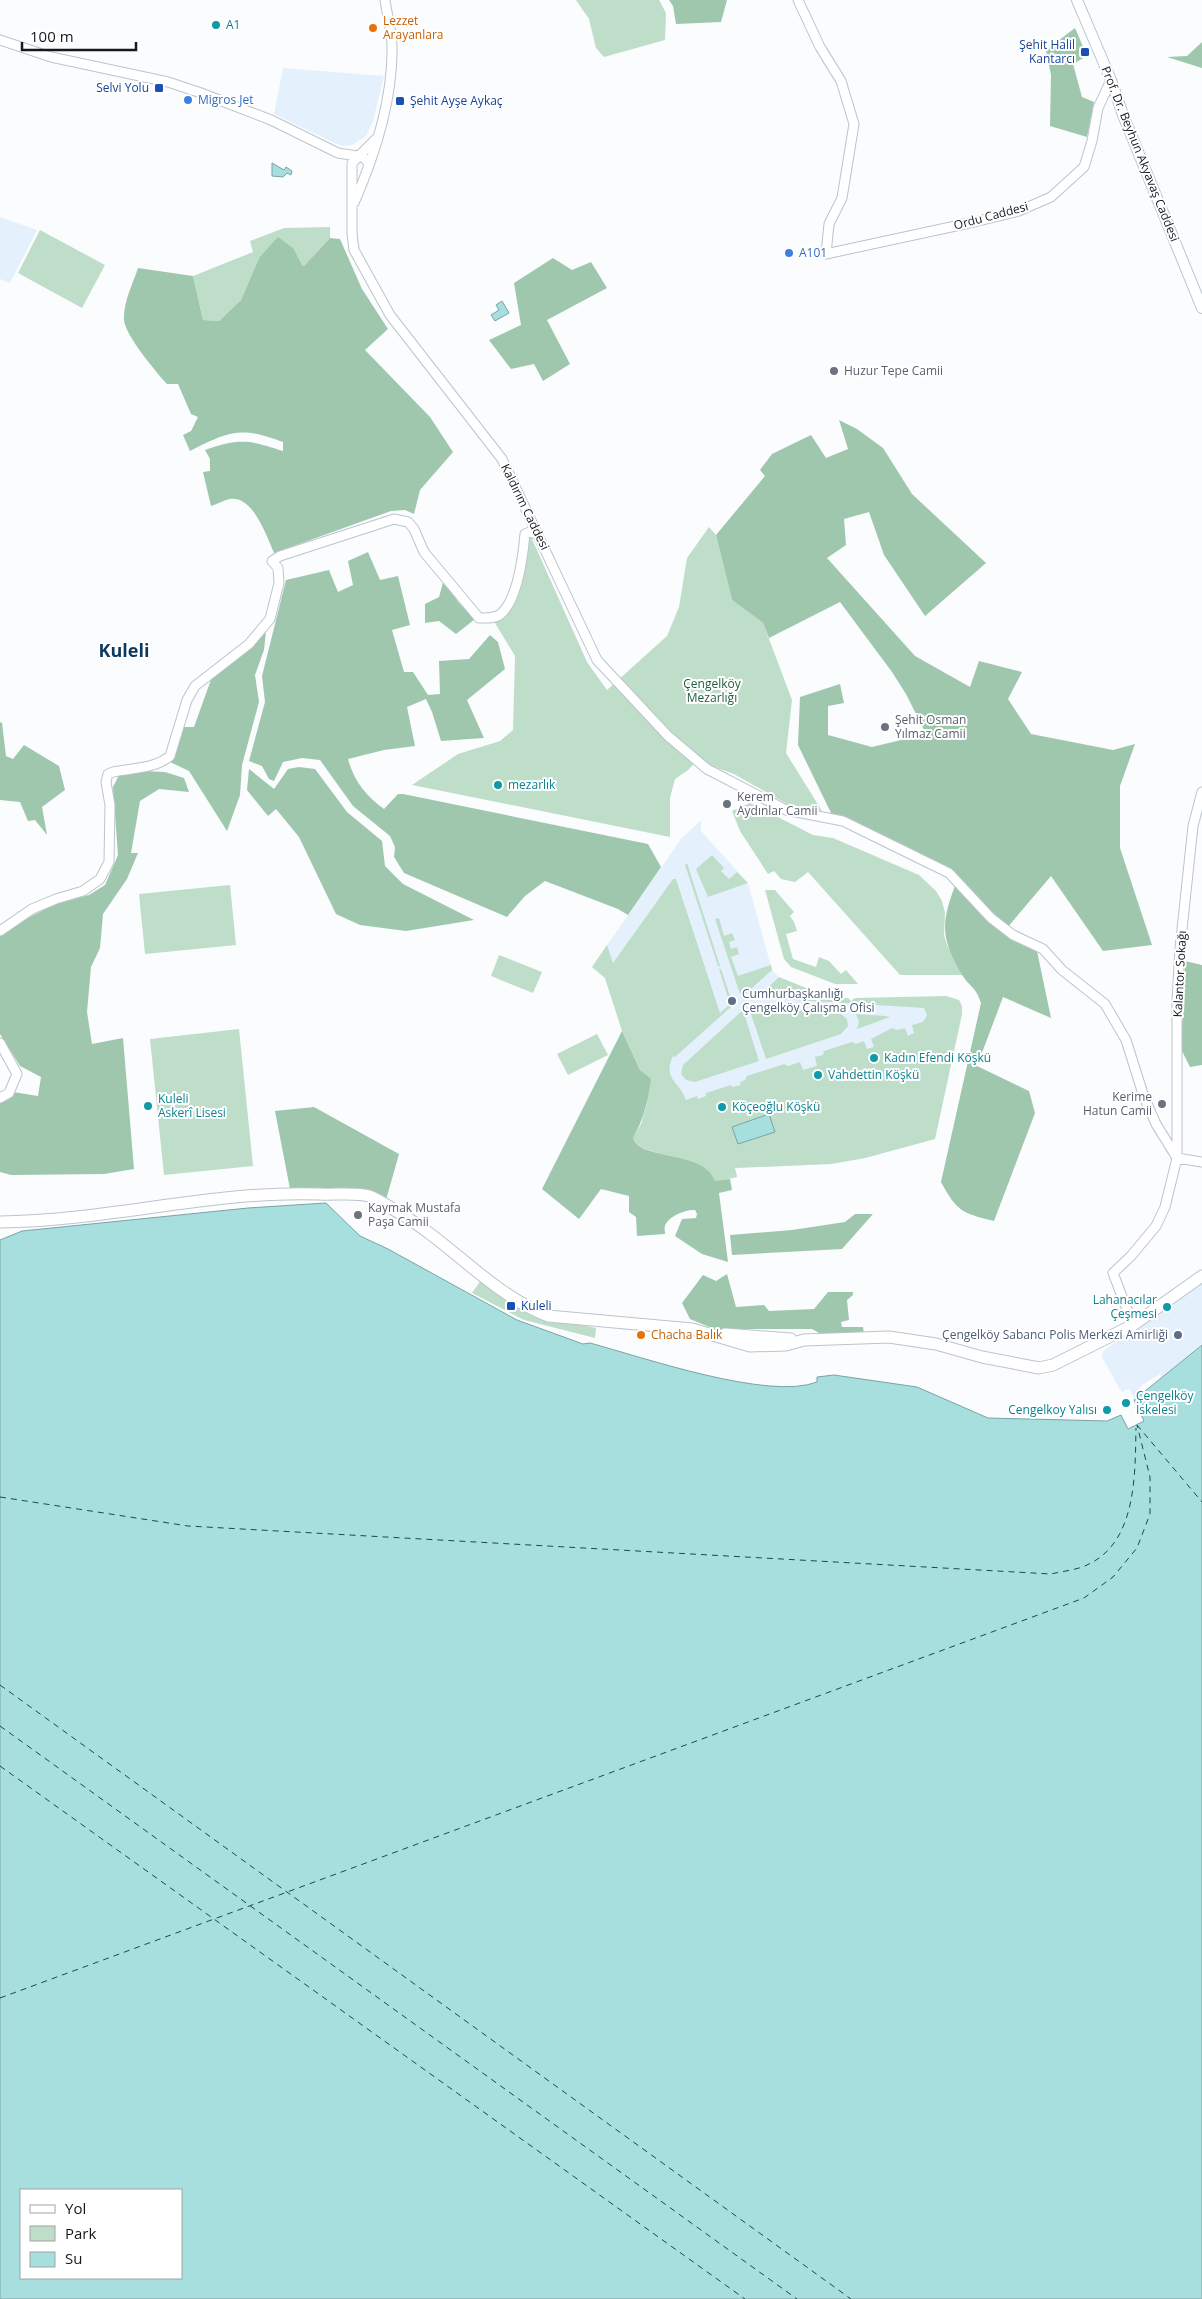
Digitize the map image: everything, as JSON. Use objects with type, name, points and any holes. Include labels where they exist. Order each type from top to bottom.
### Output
[{"type":"main road","name":"Prof. Dr. Beyhun Akyavaş Caddesi","points":[[1077,0],[1111,80],[1122,115],[1202,308]]},
{"type":"main road","points":[[0,1222],[64,1219],[263,1195],[369,1196],[409,1219],[494,1285],[532,1310],[548,1316],[698,1332],[813,1340],[888,1337],[936,1344],[982,1358],[1039,1368],[1053,1365],[1133,1325],[1202,1276]]},
{"type":"street","points":[[352,168],[352,163],[376,139],[387,101],[392,46],[385,0]]},
{"type":"street","name":"Ordu Caddesi","points":[[798,0],[820,47],[841,81],[854,124],[842,198],[829,224],[826,254],[974,222],[1019,210],[1051,197],[1084,168],[1098,108],[1111,80]]},
{"type":"street","points":[[0,40],[51,57],[176,84],[271,120],[338,153],[366,159],[368,169],[358,174],[338,153]]},
{"type":"street","name":"Kaldırım Caddesi","points":[[352,206],[374,156],[376,139]]},
{"type":"street","name":"Kaldırım Caddesi","points":[[352,168],[354,250],[390,315],[502,459],[597,660],[668,736],[707,769],[786,810],[843,821],[949,873],[991,918],[1013,935],[1044,949],[1062,970],[1105,1004],[1126,1040],[1144,1096],[1156,1124],[1177,1158]]},
{"type":"street","points":[[0,931],[32,909],[83,891],[100,880],[109,862],[110,805],[106,778],[113,772],[149,766],[165,761],[170,756],[187,700],[195,686],[249,644],[270,620],[279,583],[278,568],[272,562],[280,556],[394,519],[408,522],[414,529],[424,552],[479,618],[493,618],[501,614],[512,594],[522,567],[525,534],[530,532],[538,535]]},
{"type":"street","name":"Kalantor Sokağı","points":[[1133,1325],[1113,1273],[1131,1256],[1156,1226],[1165,1207],[1177,1158],[1177,1001],[1180,948],[1193,826],[1202,792]]},
{"type":"street","points":[[0,1043],[17,1074],[9,1093],[0,1098]]},
{"type":"street","points":[[1177,1158],[1202,1162]]},
{"type":"shaded area","points":[[283,68],[384,76],[373,121],[366,136],[352,145],[341,146],[274,114]]},
{"type":"shaded area","points":[[0,217],[37,230],[10,283],[0,279]]},
{"type":"shaded area","name":"Cumhurbaşkanlığı Çengelköy Çalışma Ofisi","points":[[701,820],[701,831],[748,883],[772,970],[779,977],[833,999],[848,998],[851,1001],[855,998],[959,1000],[962,1006],[962,1014],[935,1139],[865,1158],[831,1164],[735,1168],[737,1177],[633,1053],[622,1031],[605,978],[592,967],[681,839]]},
{"type":"shaded area","points":[[1202,1280],[1202,1344],[1162,1377],[1160,1374],[1142,1385],[1139,1389],[1141,1394],[1134,1398],[1129,1389],[1122,1393],[1102,1357],[1103,1351]]},
{"type":"green space","points":[[576,0],[659,0],[666,13],[665,40],[604,57],[596,48],[589,19]]},
{"type":"green space","points":[[669,0],[727,0],[721,22],[676,24],[673,6]]},
{"type":"green space","points":[[1075,28],[1087,56],[1073,64],[1082,97],[1094,102],[1087,137],[1050,126],[1051,75],[1046,50]]},
{"type":"green space","points":[[1202,42],[1202,68],[1167,57],[1187,56]]},
{"type":"green space","points":[[330,227],[330,238],[304,266],[294,249],[259,258],[241,300],[219,321],[203,320],[193,276],[253,252],[250,241],[284,228]]},
{"type":"green space","points":[[40,230],[105,265],[82,308],[18,273]]},
{"type":"green space","points":[[278,237],[294,249],[304,266],[330,238],[340,239],[362,289],[388,329],[365,350],[430,417],[453,452],[420,490],[414,514],[405,510],[391,511],[274,553],[258,518],[246,503],[230,499],[211,506],[203,472],[210,471],[210,459],[205,450],[236,442],[244,442],[283,451],[283,442],[256,434],[235,433],[215,439],[190,451],[183,435],[191,431],[198,417],[191,414],[178,384],[167,384],[135,344],[126,327],[124,313],[138,268],[193,276],[203,320],[219,321],[241,300],[259,258]]},
{"type":"green space","points":[[553,258],[572,270],[591,262],[607,288],[547,320],[570,364],[543,381],[534,364],[511,369],[489,340],[521,325],[514,283]]},
{"type":"green space","points":[[839,420],[857,429],[883,448],[912,494],[986,563],[925,616],[884,555],[869,512],[844,519],[846,545],[827,558],[915,656],[970,687],[979,661],[1022,672],[1008,699],[1031,734],[1113,750],[1135,744],[1120,786],[1120,848],[1152,945],[1103,951],[1051,876],[1007,928],[1037,951],[1051,1018],[1003,997],[977,1066],[1029,1091],[1035,1113],[994,1221],[974,1216],[961,1209],[951,1199],[941,1182],[981,1003],[975,990],[962,975],[946,940],[946,920],[956,883],[942,865],[831,813],[798,745],[800,697],[840,684],[844,703],[828,706],[828,735],[872,747],[926,734],[906,694],[892,672],[840,602],[769,638],[763,623],[732,600],[716,535],[765,476],[760,470],[772,454],[811,435],[826,458],[848,449]]},
{"type":"green space","name":"Çengelköy Mezarlığı","points":[[709,527],[716,535],[732,600],[763,623],[792,700],[786,753],[822,811],[787,804],[734,774],[697,761],[675,779],[670,798],[670,837],[412,785],[458,754],[500,741],[513,730],[515,656],[495,623],[517,585],[528,530],[587,662],[607,690],[667,636],[679,607],[687,558]]},
{"type":"green space","points":[[368,552],[380,580],[398,576],[410,625],[392,630],[404,672],[413,672],[428,695],[440,694],[439,661],[469,659],[490,635],[498,642],[505,669],[467,700],[484,738],[441,741],[426,699],[407,707],[415,746],[384,750],[348,759],[353,774],[361,787],[384,809],[398,794],[403,794],[648,844],[661,867],[628,915],[618,909],[545,881],[525,896],[507,917],[404,873],[394,857],[395,847],[390,836],[353,806],[320,760],[302,758],[283,762],[274,781],[269,779],[262,766],[249,761],[265,702],[262,676],[286,580],[329,570],[338,592],[353,585],[348,561]]},
{"type":"green space","points":[[444,579],[458,602],[475,619],[456,634],[439,621],[425,623],[425,604],[439,597]]},
{"type":"green space","points":[[266,631],[264,650],[255,675],[259,702],[242,765],[240,795],[227,831],[189,771],[168,761],[181,727],[194,727],[213,674],[245,652]]},
{"type":"green space","points":[[0,722],[2,723],[6,756],[13,759],[24,745],[59,766],[65,790],[42,807],[47,835],[35,820],[28,821],[20,802],[0,800]]},
{"type":"green space","points":[[299,767],[315,769],[347,812],[382,841],[385,866],[403,884],[474,920],[406,931],[360,925],[336,914],[299,837],[276,809],[268,816],[247,790],[249,769],[274,789],[288,769]]},
{"type":"green space","points":[[142,771],[165,772],[184,778],[189,792],[159,789],[140,801],[131,853],[138,853],[127,879],[103,914],[100,948],[91,967],[87,1012],[92,1044],[123,1038],[134,1169],[104,1174],[11,1175],[0,1172],[0,1099],[13,1092],[38,1096],[41,1077],[20,1066],[0,1034],[0,935],[8,928],[55,904],[89,895],[105,885],[118,855],[113,787],[120,773]]},
{"type":"green space","points":[[750,803],[813,835],[833,838],[919,875],[936,891],[942,901],[945,913],[944,935],[947,945],[963,975],[900,975],[808,872],[795,882],[781,879],[774,871],[768,874],[740,831],[732,811]]},
{"type":"green space","points":[[712,855],[724,868],[721,871],[729,879],[737,872],[748,883],[708,897],[696,869]]},
{"type":"green space","points":[[687,863],[720,966],[718,966],[685,865]]},
{"type":"green space","name":"Cumhurbaşkanlığı Çengelköy Çalışma Ofisi","points":[[673,879],[676,879],[720,1013],[730,1004],[719,969],[721,969],[733,1005],[675,1057],[673,1056],[670,1064],[671,1075],[686,1100],[697,1096],[698,1099],[706,1096],[706,1093],[731,1085],[732,1087],[741,1085],[740,1082],[745,1080],[747,1076],[784,1064],[788,1066],[800,1062],[803,1070],[817,1066],[815,1057],[823,1055],[824,1051],[852,1042],[856,1044],[864,1041],[867,1049],[874,1047],[871,1039],[892,1028],[897,1030],[905,1028],[908,1036],[914,1033],[912,1025],[923,1022],[927,1015],[924,1008],[760,998],[759,996],[779,977],[833,999],[848,998],[851,1001],[855,998],[946,996],[959,1000],[962,1006],[962,1014],[935,1139],[865,1158],[831,1164],[735,1168],[737,1177],[715,1182],[709,1172],[699,1165],[647,1150],[638,1145],[633,1138],[641,1124],[647,1103],[645,1075],[640,1070],[622,1031],[605,978],[592,967],[607,945],[613,963]]},
{"type":"green space","points":[[230,885],[236,945],[145,954],[139,894]]},
{"type":"green space","points":[[765,890],[775,890],[794,912],[790,916],[797,931],[786,934],[793,959],[816,967],[819,957],[829,961],[841,974],[846,970],[858,984],[835,984],[791,967],[784,959]]},
{"type":"green space","points":[[719,918],[724,936],[732,933],[735,940],[729,942],[731,949],[737,947],[739,954],[731,957],[738,976],[771,965],[772,970],[743,996],[740,994],[715,919]]},
{"type":"green space","points":[[499,955],[542,972],[533,993],[491,976]]},
{"type":"green space","points":[[1185,961],[1202,965],[1202,1065],[1190,1067],[1181,1049]]},
{"type":"green space","points":[[749,1008],[840,1013],[847,1019],[848,1026],[841,1034],[766,1059]]},
{"type":"green space","points":[[743,1010],[759,1061],[695,1082],[686,1080],[681,1074],[683,1065]]},
{"type":"green space","points":[[856,1014],[890,1017],[857,1029],[859,1022]]},
{"type":"green space","points":[[239,1029],[253,1166],[164,1175],[150,1039]]},
{"type":"green space","points":[[622,1031],[640,1070],[651,1079],[645,1109],[633,1138],[638,1145],[647,1150],[686,1159],[698,1164],[708,1171],[715,1181],[730,1179],[732,1190],[719,1193],[728,1262],[702,1254],[675,1236],[682,1219],[696,1218],[695,1210],[682,1212],[669,1220],[666,1223],[665,1234],[637,1236],[636,1217],[629,1212],[629,1196],[601,1189],[579,1219],[542,1189]]},
{"type":"green space","points":[[597,1034],[608,1055],[568,1075],[557,1054]]},
{"type":"green space","points":[[314,1107],[399,1154],[386,1200],[290,1189],[275,1111]]},
{"type":"green space","points":[[855,1214],[873,1214],[842,1249],[732,1255],[730,1235],[792,1230],[845,1222]]},
{"type":"green space","points":[[727,1274],[736,1307],[764,1305],[769,1311],[814,1309],[828,1292],[853,1292],[853,1295],[847,1300],[849,1320],[841,1322],[842,1327],[863,1327],[864,1334],[826,1337],[812,1329],[714,1329],[690,1319],[682,1303],[703,1275],[716,1281]]},
{"type":"green space","points":[[481,1280],[531,1315],[596,1328],[595,1338],[524,1320],[472,1293]]},
{"type":"water","points":[[272,163],[284,170],[286,167],[292,171],[291,175],[287,173],[283,177],[272,176]]},
{"type":"water","points":[[502,301],[509,313],[495,321],[491,315],[499,310],[496,305]]},
{"type":"water","points":[[769,1114],[775,1132],[738,1144],[732,1127]]},
{"type":"water","points":[[326,1203],[360,1236],[388,1249],[517,1320],[583,1344],[590,1343],[705,1375],[769,1386],[796,1386],[817,1382],[817,1377],[834,1375],[917,1387],[988,1418],[1107,1421],[1121,1415],[1128,1429],[1144,1421],[1134,1400],[1202,1345],[1202,2299],[0,2299],[0,1240],[22,1231],[248,1208]]},
{"type":"ferry route","points":[[1137,1425],[1202,1502]]},
{"type":"ferry route","points":[[0,1998],[1084,1598],[1113,1577],[1137,1548],[1150,1514],[1150,1477],[1137,1425]]},
{"type":"ferry route","points":[[0,1497],[188,1526],[1051,1574],[1089,1564],[1105,1553],[1116,1539],[1125,1523],[1130,1504],[1135,1465],[1136,1428]]},
{"type":"ferry route","points":[[0,1685],[851,2299]]},
{"type":"ferry route","points":[[0,1726],[797,2299]]},
{"type":"ferry route","points":[[0,1766],[745,2299]]},
{"type":"place","name":"A1","points":[[216,25]]},
{"type":"place","name":"Lezzet Arayanlara","points":[[373,28]]},
{"type":"place","name":"Şehit Halil Kantarcı","points":[[1085,52]]},
{"type":"place","name":"Selvi Yolu","points":[[159,88]]},
{"type":"place","name":"Migros Jet","points":[[188,100]]},
{"type":"place","name":"Şehit Ayşe Aykaç","points":[[400,101]]},
{"type":"place","name":"A101","points":[[789,253]]},
{"type":"place","name":"Huzur Tepe Camii","points":[[834,371]]},
{"type":"place","name":"Şehit Osman Yılmaz Camii","points":[[885,727]]},
{"type":"place","name":"mezarlık","points":[[498,785]]},
{"type":"place","name":"Kerem Aydınlar Camii","points":[[727,804]]},
{"type":"place","name":"Cumhurbaşkanlığı Çengelköy Çalışma Ofisi","points":[[732,1001]]},
{"type":"place","name":"Kadın Efendi Köşkü","points":[[874,1058]]},
{"type":"place","name":"Vahdettin Köşkü","points":[[818,1075]]},
{"type":"place","name":"Kerime Hatun Camii","points":[[1162,1104]]},
{"type":"place","name":"Kuleli Askerî Lisesi","points":[[148,1106]]},
{"type":"place","name":"Köçeoğlu Köşkü","points":[[722,1107]]},
{"type":"place","name":"Kaymak Mustafa Paşa Camii","points":[[358,1215]]},
{"type":"place","name":"Kuleli","points":[[511,1306]]},
{"type":"place","name":"Lahanacılar Çeşmesi","points":[[1167,1307]]},
{"type":"place","name":"Chacha Balık","points":[[641,1335]]},
{"type":"place","name":"Çengelköy Sabancı Polis Merkezi Amirliği","points":[[1178,1335]]},
{"type":"place","name":"Çengelköy İskelesi","points":[[1126,1403]]},
{"type":"place","name":"Cengelkoy Yalısı","points":[[1107,1410]]},
{"type":"district","name":"Kuleli","points":[[124,651]]}]
